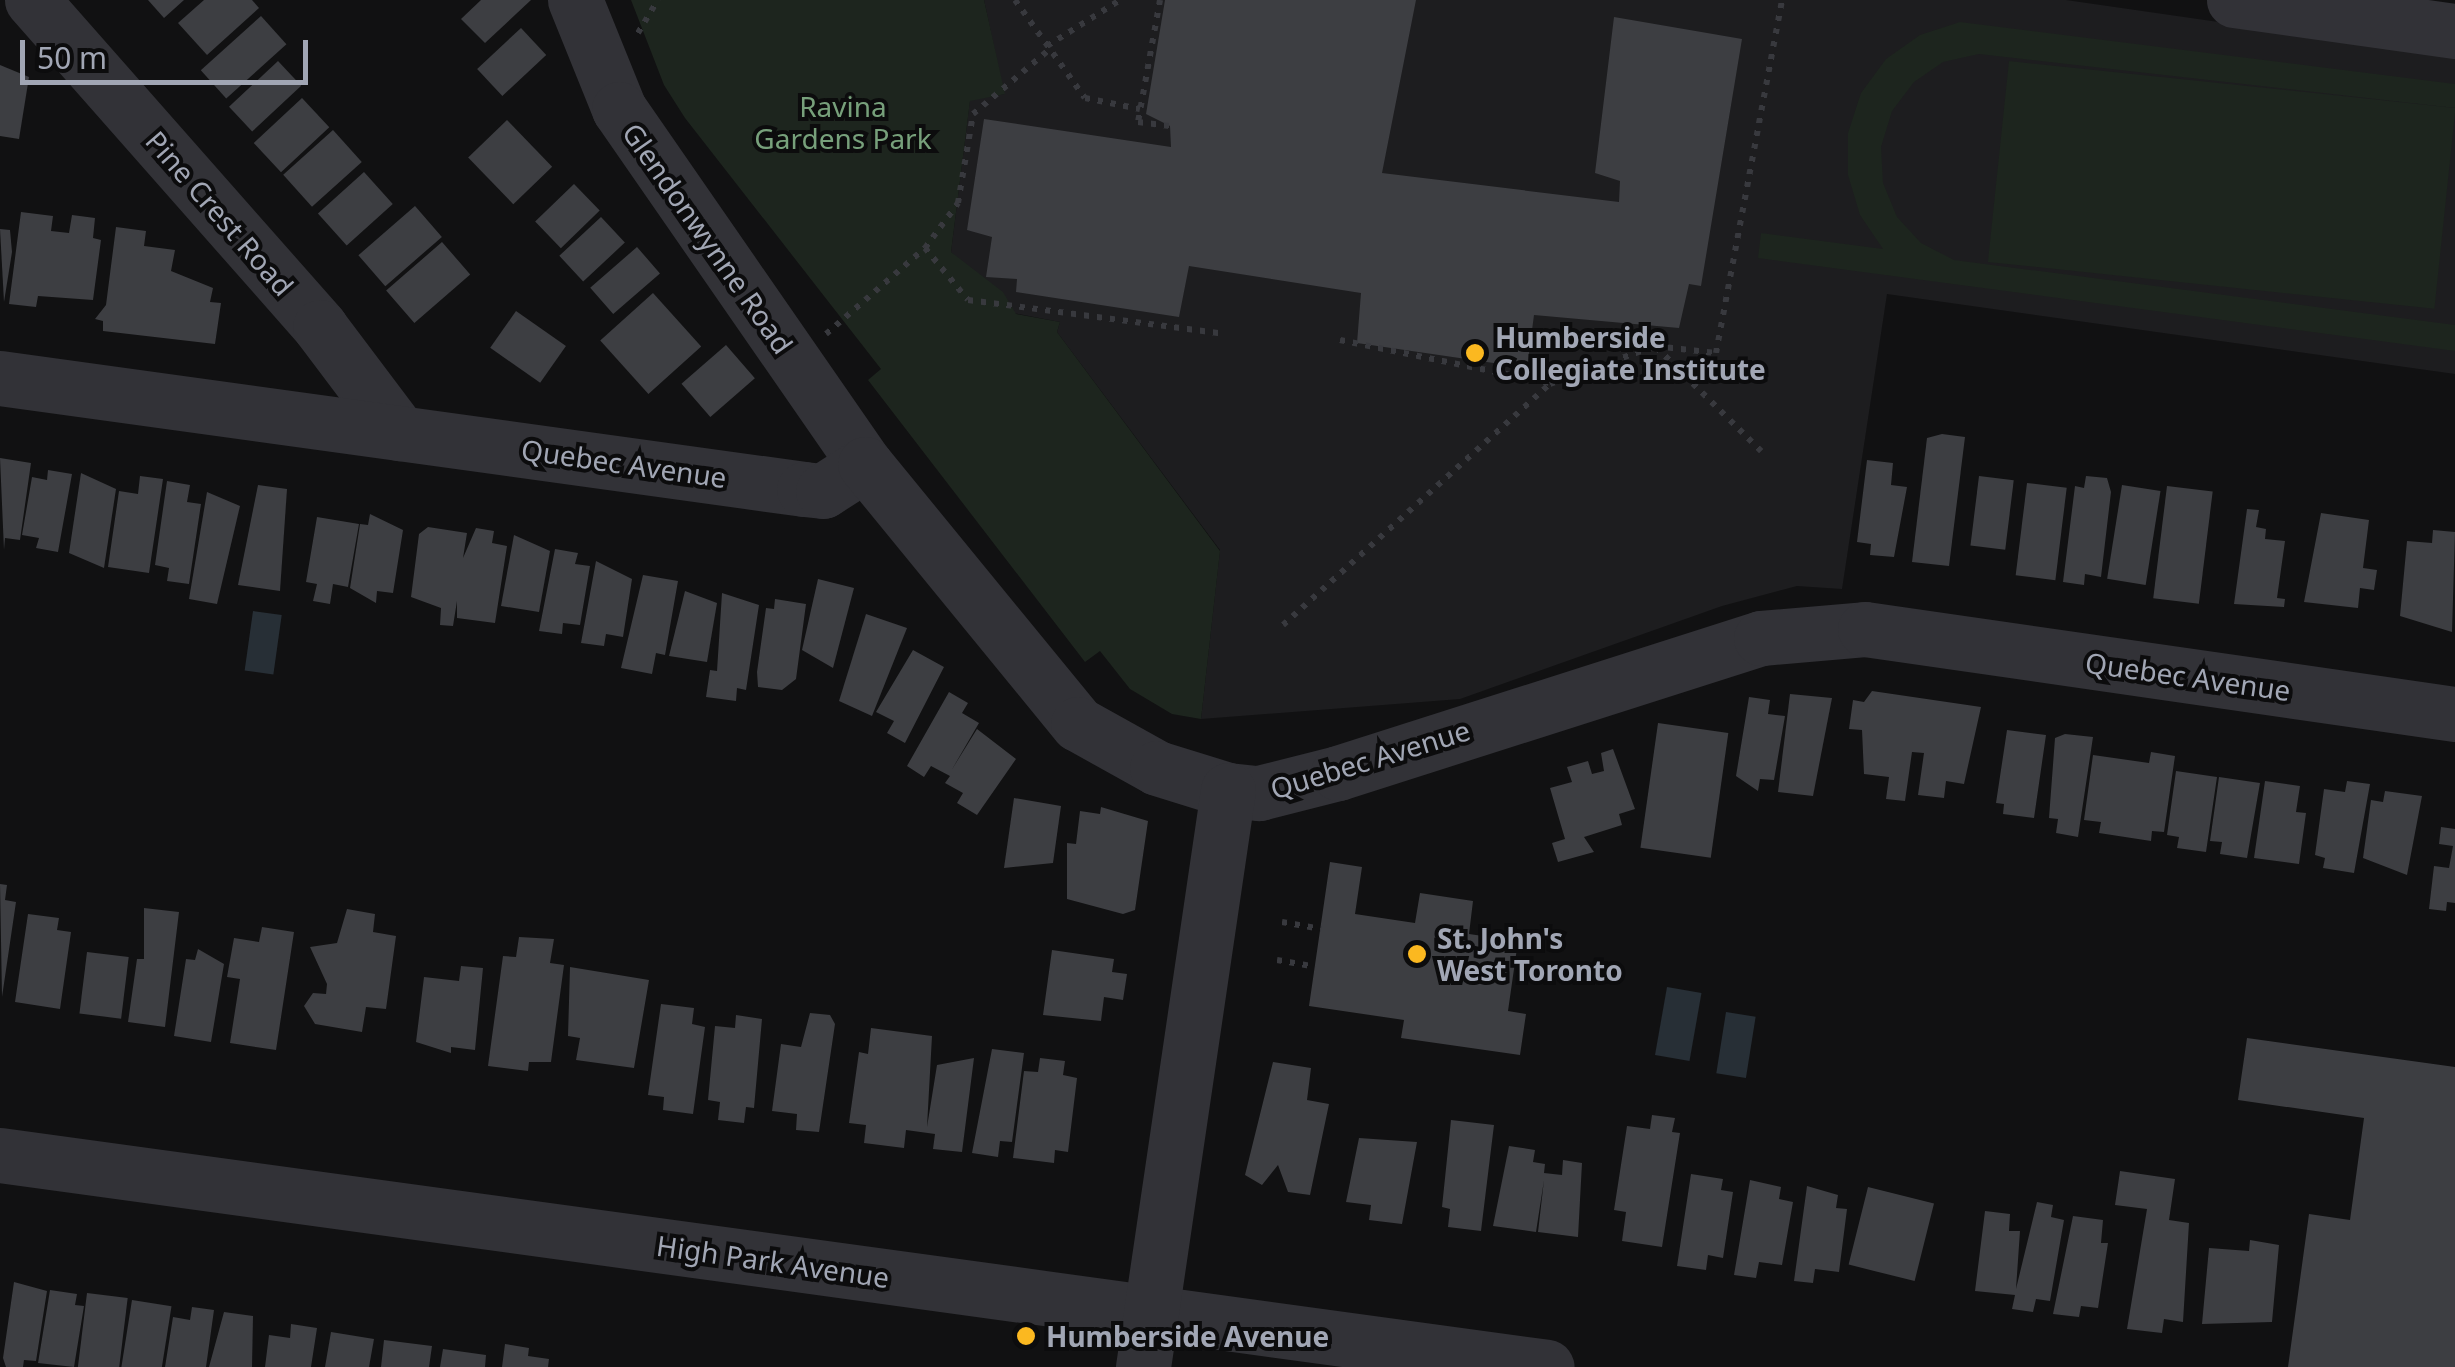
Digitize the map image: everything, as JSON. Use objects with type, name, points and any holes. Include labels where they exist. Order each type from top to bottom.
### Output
[{"type":"street","name":"Pine Crest Road","points":[[32,0],[320,327],[400,433]]},
{"type":"street","name":"Glendonwynne Road","points":[[575,0],[619,108],[865,464]]},
{"type":"street","points":[[2234,0],[2312,5],[2455,31]]},
{"type":"street","name":"Quebec Avenue","points":[[0,378],[823,491],[865,464],[1078,724],[1156,768],[1228,790],[1259,793],[1323,778],[1761,638],[1865,630],[2455,714]]},
{"type":"street","points":[[1144,1367],[1228,790]]},
{"type":"street","name":"High Park Avenue","points":[[0,1155],[1547,1367]]},
{"type":"path","points":[[1015,0],[1085,98],[1140,108]]},
{"type":"path","points":[[814,344],[925,248],[958,203],[973,114],[1048,46],[1120,0]]},
{"type":"path","points":[[1160,0],[1138,122],[1170,126]]},
{"type":"path","points":[[1283,625],[1550,384],[1655,346],[1716,353],[1782,0]]},
{"type":"path","points":[[925,248],[968,300],[1220,333]]},
{"type":"path","points":[[1340,340],[1550,384]]},
{"type":"path","points":[[1655,346],[1761,451]]},
{"type":"path","points":[[1282,922],[1320,929]]},
{"type":"path","points":[[1277,960],[1315,967]]},
{"type":"shaded area","name":"Humberside Collegiate Institute","points":[[984,0],[2066,0],[2455,56],[2455,374],[1887,294],[1842,589],[1797,586],[1722,606],[1460,699],[1201,719],[1220,550],[1057,332],[1060,322],[1013,313],[951,252],[970,100],[1004,94]]},
{"type":"shaded area","points":[[253,611],[282,615],[273,674],[245,670]]},
{"type":"shaded area","points":[[1667,987],[1701,993],[1689,1061],[1655,1055]]},
{"type":"shaded area","points":[[1726,1012],[1756,1017],[1746,1078],[1716,1073]]},
{"type":"green space","name":"Ravina Gardens Park","points":[[631,0],[984,0],[1005,94],[970,101],[951,252],[1003,292],[1016,314],[1060,322],[1057,332],[1220,551],[1201,719],[1172,714],[1130,689],[1100,651],[1085,662],[868,380],[881,369],[685,118],[664,85]]},
{"type":"green space","points":[[1960,22],[2455,84],[2455,108],[1979,54],[1943,62],[1914,82],[1892,111],[1881,147],[1883,183],[1897,217],[1921,243],[1954,260],[2455,325],[2455,351],[1758,258],[1761,233],[1883,249],[1860,215],[1848,175],[1848,133],[1861,93],[1886,59],[1920,35]]},
{"type":"green space","points":[[2009,61],[2455,108],[2434,309],[1988,262]]},
{"type":"building","points":[[148,0],[184,0],[164,18]]},
{"type":"building","points":[[204,0],[252,0],[259,8],[207,55],[178,23]]},
{"type":"building","points":[[481,0],[531,0],[485,43],[461,19]]},
{"type":"building","points":[[1165,0],[1416,0],[1382,173],[1619,202],[1620,181],[1595,173],[1614,17],[1742,39],[1701,286],[1689,284],[1679,328],[1534,315],[1527,368],[1357,343],[1361,293],[1189,266],[1179,317],[1016,292],[1017,279],[986,277],[992,237],[967,230],[984,119],[1171,147],[1170,126],[1146,114]]},
{"type":"building","points":[[261,16],[286,44],[226,98],[201,70]]},
{"type":"building","points":[[521,28],[546,55],[502,96],[477,69]]},
{"type":"building","points":[[278,61],[301,86],[252,132],[229,107]]},
{"type":"building","points":[[0,65],[29,77],[19,139],[0,136]]},
{"type":"building","points":[[302,98],[329,127],[281,172],[254,143]]},
{"type":"building","points":[[507,120],[552,167],[513,204],[468,158]]},
{"type":"building","points":[[333,130],[362,162],[312,207],[283,175]]},
{"type":"building","points":[[364,172],[393,204],[347,245],[318,213]]},
{"type":"building","points":[[574,184],[600,211],[561,248],[535,222]]},
{"type":"building","points":[[415,206],[442,237],[385,286],[358,255]]},
{"type":"building","points":[[21,212],[53,216],[51,231],[69,233],[72,215],[95,218],[93,238],[101,240],[93,300],[38,296],[36,307],[9,304]]},
{"type":"building","points":[[601,217],[625,243],[583,281],[559,256]]},
{"type":"building","points":[[116,227],[146,231],[144,246],[175,250],[171,271],[213,288],[210,302],[221,303],[215,344],[103,331],[103,321],[95,319],[106,305]]},
{"type":"building","points":[[0,229],[10,230],[12,252],[4,302]]},
{"type":"building","points":[[442,242],[470,274],[414,323],[386,291]]},
{"type":"building","points":[[637,247],[660,273],[613,314],[590,288]]},
{"type":"building","points":[[653,293],[701,347],[648,394],[600,341]]},
{"type":"building","points":[[516,311],[566,346],[540,383],[490,348]]},
{"type":"building","points":[[726,345],[755,378],[710,417],[681,384]]},
{"type":"building","points":[[1942,434],[1965,437],[1949,566],[1912,562],[1927,438]]},
{"type":"building","points":[[0,458],[31,463],[20,540],[5,538],[4,550]]},
{"type":"building","points":[[1867,460],[1893,463],[1891,485],[1907,487],[1894,557],[1870,555],[1871,544],[1857,542]]},
{"type":"building","points":[[48,470],[72,474],[58,552],[36,548],[39,538],[22,535],[32,477],[47,480]]},
{"type":"building","points":[[81,473],[116,489],[104,568],[69,553]]},
{"type":"building","points":[[140,476],[163,479],[149,573],[108,567],[119,491],[138,494]]},
{"type":"building","points":[[1979,476],[2014,480],[2005,550],[1970,545]]},
{"type":"building","points":[[2086,476],[2107,478],[2111,492],[2101,577],[2085,574],[2084,585],[2063,582],[2075,486],[2084,488]]},
{"type":"building","points":[[167,481],[190,485],[187,502],[201,504],[189,584],[167,581],[169,568],[155,565]]},
{"type":"building","points":[[2027,483],[2067,488],[2055,580],[2016,575]]},
{"type":"building","points":[[258,485],[287,489],[280,591],[238,585]]},
{"type":"building","points":[[2122,485],[2161,491],[2146,585],[2107,579]]},
{"type":"building","points":[[2167,486],[2213,492],[2199,604],[2153,598]]},
{"type":"building","points":[[207,492],[240,506],[217,604],[189,599]]},
{"type":"building","points":[[2247,509],[2259,510],[2256,527],[2266,529],[2265,539],[2285,541],[2277,598],[2285,599],[2284,607],[2234,604]]},
{"type":"building","points":[[2321,513],[2369,520],[2363,568],[2377,570],[2374,590],[2360,588],[2358,608],[2304,602]]},
{"type":"building","points":[[370,514],[403,530],[393,593],[377,591],[376,603],[350,588],[360,524],[368,525]]},
{"type":"building","points":[[317,517],[359,524],[348,587],[333,584],[330,604],[313,601],[317,584],[306,582]]},
{"type":"building","points":[[428,527],[467,533],[463,558],[476,528],[494,531],[492,543],[507,546],[495,623],[457,618],[457,601],[453,626],[440,625],[441,608],[411,597],[419,534]]},
{"type":"building","points":[[2433,530],[2455,532],[2452,632],[2400,616],[2407,541],[2432,543]]},
{"type":"building","points":[[514,535],[550,551],[539,612],[501,606]]},
{"type":"building","points":[[555,549],[578,553],[575,564],[590,566],[580,625],[563,623],[562,634],[539,631]]},
{"type":"building","points":[[596,561],[632,579],[623,637],[606,634],[604,646],[581,643]]},
{"type":"building","points":[[643,575],[678,581],[665,655],[656,653],[652,674],[621,668]]},
{"type":"building","points":[[818,579],[854,588],[833,668],[802,650]]},
{"type":"building","points":[[685,591],[717,603],[707,662],[669,656]]},
{"type":"building","points":[[722,593],[759,605],[746,690],[737,688],[736,701],[706,697],[710,670],[717,671]]},
{"type":"building","points":[[775,599],[806,604],[796,679],[782,690],[758,687],[766,608],[774,609]]},
{"type":"building","points":[[866,614],[907,628],[872,716],[839,701]]},
{"type":"building","points":[[913,650],[944,667],[905,743],[887,733],[894,721],[876,712]]},
{"type":"building","points":[[1872,691],[1981,707],[1964,784],[1946,781],[1944,798],[1918,795],[1924,753],[1912,752],[1905,801],[1886,799],[1889,777],[1864,774],[1862,730],[1849,729],[1853,700],[1864,702]]},
{"type":"building","points":[[949,692],[968,703],[962,713],[979,723],[951,771],[977,729],[1016,759],[977,815],[957,803],[963,793],[945,783],[950,776],[931,766],[924,777],[907,766]]},
{"type":"building","points":[[1790,694],[1832,698],[1813,796],[1778,792]]},
{"type":"building","points":[[1749,697],[1770,700],[1768,714],[1785,716],[1774,780],[1760,779],[1758,791],[1736,776]]},
{"type":"building","points":[[1658,723],[1728,733],[1711,858],[1640,848]]},
{"type":"building","points":[[2007,730],[2046,735],[2034,818],[2003,814],[2004,804],[1996,803]]},
{"type":"building","points":[[2065,734],[2093,737],[2078,837],[2056,833],[2058,819],[2049,818],[2055,738]]},
{"type":"building","points":[[1613,749],[1635,809],[1619,814],[1622,825],[1584,837],[1594,852],[1558,862],[1552,843],[1565,839],[1550,788],[1572,782],[1567,767],[1588,761],[1592,774],[1604,771],[1601,753]]},
{"type":"building","points":[[2151,752],[2175,756],[2164,832],[2152,831],[2151,841],[2099,833],[2101,822],[2084,820],[2093,755],[2149,763]]},
{"type":"building","points":[[2176,771],[2217,777],[2206,852],[2177,848],[2179,837],[2167,835]]},
{"type":"building","points":[[2219,777],[2260,783],[2247,858],[2220,854],[2222,842],[2210,841]]},
{"type":"building","points":[[2265,781],[2300,786],[2296,812],[2306,813],[2299,864],[2254,858]]},
{"type":"building","points":[[2347,781],[2370,784],[2354,873],[2323,868],[2325,858],[2315,855],[2324,789],[2345,792]]},
{"type":"building","points":[[2385,791],[2422,796],[2407,875],[2363,858],[2371,800],[2383,802]]},
{"type":"building","points":[[1014,798],[1061,806],[1053,863],[1004,868]]},
{"type":"building","points":[[1101,807],[1148,821],[1135,910],[1123,914],[1067,899],[1067,843],[1076,844],[1080,811],[1100,814]]},
{"type":"building","points":[[2441,827],[2455,829],[2455,903],[2447,902],[2446,911],[2429,909],[2434,866],[2449,868],[2453,846],[2439,844]]},
{"type":"building","name":"St. John's West Toronto","points":[[1330,862],[1362,867],[1355,914],[1415,923],[1420,893],[1473,901],[1469,934],[1518,941],[1508,1011],[1526,1014],[1520,1055],[1401,1038],[1404,1020],[1309,1006]]},
{"type":"building","points":[[0,884],[7,885],[5,900],[16,902],[2,997]]},
{"type":"building","points":[[144,908],[179,912],[165,1027],[128,1022],[137,959],[144,959]]},
{"type":"building","points":[[347,909],[375,914],[373,932],[396,936],[386,1009],[366,1007],[362,1032],[315,1024],[304,1006],[313,993],[326,994],[327,984],[310,947],[337,943]]},
{"type":"building","points":[[28,914],[59,918],[57,930],[71,932],[60,1009],[15,1002]]},
{"type":"building","points":[[262,927],[294,932],[276,1050],[230,1043],[240,979],[227,977],[234,938],[259,942]]},
{"type":"building","points":[[519,937],[554,939],[550,963],[564,965],[551,1062],[529,1062],[528,1071],[488,1066],[503,956],[516,957]]},
{"type":"building","points":[[198,949],[224,964],[211,1042],[174,1036],[186,959],[195,960]]},
{"type":"building","points":[[1052,950],[1114,959],[1112,972],[1127,974],[1123,1000],[1104,997],[1101,1021],[1043,1015]]},
{"type":"building","points":[[87,952],[129,957],[121,1019],[79,1014]]},
{"type":"building","points":[[461,966],[483,968],[475,1050],[451,1047],[451,1053],[416,1042],[424,977],[459,981]]},
{"type":"building","points":[[570,967],[649,980],[634,1068],[576,1060],[580,1038],[568,1036]]},
{"type":"building","points":[[661,1004],[694,1008],[692,1024],[705,1027],[693,1114],[663,1110],[664,1097],[648,1095]]},
{"type":"building","points":[[810,1013],[830,1015],[835,1024],[819,1132],[796,1130],[797,1114],[772,1111],[781,1044],[801,1047]]},
{"type":"building","points":[[736,1015],[762,1019],[754,1108],[746,1107],[744,1123],[718,1120],[720,1102],[708,1100],[715,1026],[735,1028]]},
{"type":"building","points":[[871,1028],[932,1036],[927,1127],[937,1065],[974,1058],[962,1152],[933,1149],[935,1134],[906,1130],[904,1148],[864,1143],[866,1125],[849,1123],[859,1052],[868,1054]]},
{"type":"building","points":[[2247,1038],[2455,1067],[2455,1367],[2288,1367],[2309,1214],[2350,1220],[2364,1118],[2238,1100]]},
{"type":"building","points":[[992,1049],[1024,1053],[1012,1142],[1000,1141],[998,1157],[972,1153]]},
{"type":"building","points":[[1040,1058],[1065,1061],[1063,1075],[1077,1078],[1068,1152],[1055,1150],[1054,1163],[1013,1158],[1024,1071],[1038,1072]]},
{"type":"building","points":[[1273,1062],[1311,1068],[1307,1100],[1329,1104],[1310,1195],[1288,1192],[1278,1165],[1262,1185],[1245,1175]]},
{"type":"building","points":[[1652,1115],[1675,1118],[1672,1132],[1680,1133],[1662,1247],[1622,1241],[1626,1212],[1614,1210],[1627,1126],[1650,1129]]},
{"type":"building","points":[[1451,1120],[1494,1125],[1481,1231],[1448,1227],[1450,1209],[1442,1207]]},
{"type":"building","points":[[1359,1138],[1417,1142],[1402,1224],[1369,1220],[1371,1205],[1346,1202]]},
{"type":"building","points":[[1509,1146],[1535,1150],[1533,1162],[1545,1164],[1544,1173],[1562,1175],[1563,1160],[1582,1163],[1578,1237],[1538,1232],[1544,1180],[1536,1232],[1493,1226]]},
{"type":"building","points":[[2120,1171],[2175,1179],[2169,1220],[2189,1223],[2183,1322],[2164,1319],[2162,1333],[2127,1329],[2147,1209],[2115,1205]]},
{"type":"building","points":[[1691,1174],[1723,1179],[1721,1190],[1733,1192],[1723,1258],[1708,1255],[1706,1270],[1677,1266]]},
{"type":"building","points":[[1750,1180],[1781,1187],[1779,1199],[1793,1202],[1782,1265],[1759,1262],[1756,1278],[1734,1275]]},
{"type":"building","points":[[1807,1186],[1838,1195],[1836,1208],[1847,1209],[1839,1272],[1815,1269],[1813,1283],[1794,1281]]},
{"type":"building","points":[[1868,1187],[1934,1203],[1915,1281],[1849,1265]]},
{"type":"building","points":[[2037,1202],[2053,1205],[2051,1217],[2064,1220],[2050,1301],[2036,1299],[2033,1312],[2012,1309],[2015,1295],[1975,1291],[1985,1211],[2010,1214],[2009,1231],[2020,1231],[2016,1289]]},
{"type":"building","points":[[2073,1216],[2103,1220],[2101,1243],[2108,1243],[2098,1308],[2081,1306],[2079,1317],[2053,1314]]},
{"type":"building","points":[[2250,1240],[2279,1245],[2272,1322],[2202,1324],[2209,1248],[2249,1251]]},
{"type":"building","points":[[14,1282],[47,1291],[36,1361],[24,1360],[23,1367],[6,1367],[3,1358]]},
{"type":"building","points":[[50,1290],[77,1294],[75,1305],[84,1306],[74,1367],[38,1363]]},
{"type":"building","points":[[87,1293],[128,1298],[119,1367],[78,1367]]},
{"type":"building","points":[[132,1300],[172,1306],[162,1367],[121,1367]]},
{"type":"building","points":[[192,1307],[214,1310],[206,1367],[165,1367],[173,1317],[190,1320]]},
{"type":"building","points":[[224,1312],[253,1316],[252,1367],[209,1367]]},
{"type":"building","points":[[291,1324],[317,1328],[311,1367],[265,1367],[269,1335],[290,1338]]},
{"type":"building","points":[[331,1332],[374,1339],[369,1367],[325,1367]]},
{"type":"building","points":[[384,1340],[432,1346],[429,1367],[381,1367]]},
{"type":"building","points":[[505,1344],[529,1348],[528,1356],[549,1359],[548,1367],[502,1367]]},
{"type":"building","points":[[443,1349],[486,1355],[485,1367],[440,1367]]},
{"type":"place","name":"Humberside Collegiate Institute","points":[[1475,353]]},
{"type":"place","name":"St. John's West Toronto","points":[[1417,954]]},
{"type":"place","name":"Humberside Avenue","points":[[1026,1336]]}]
